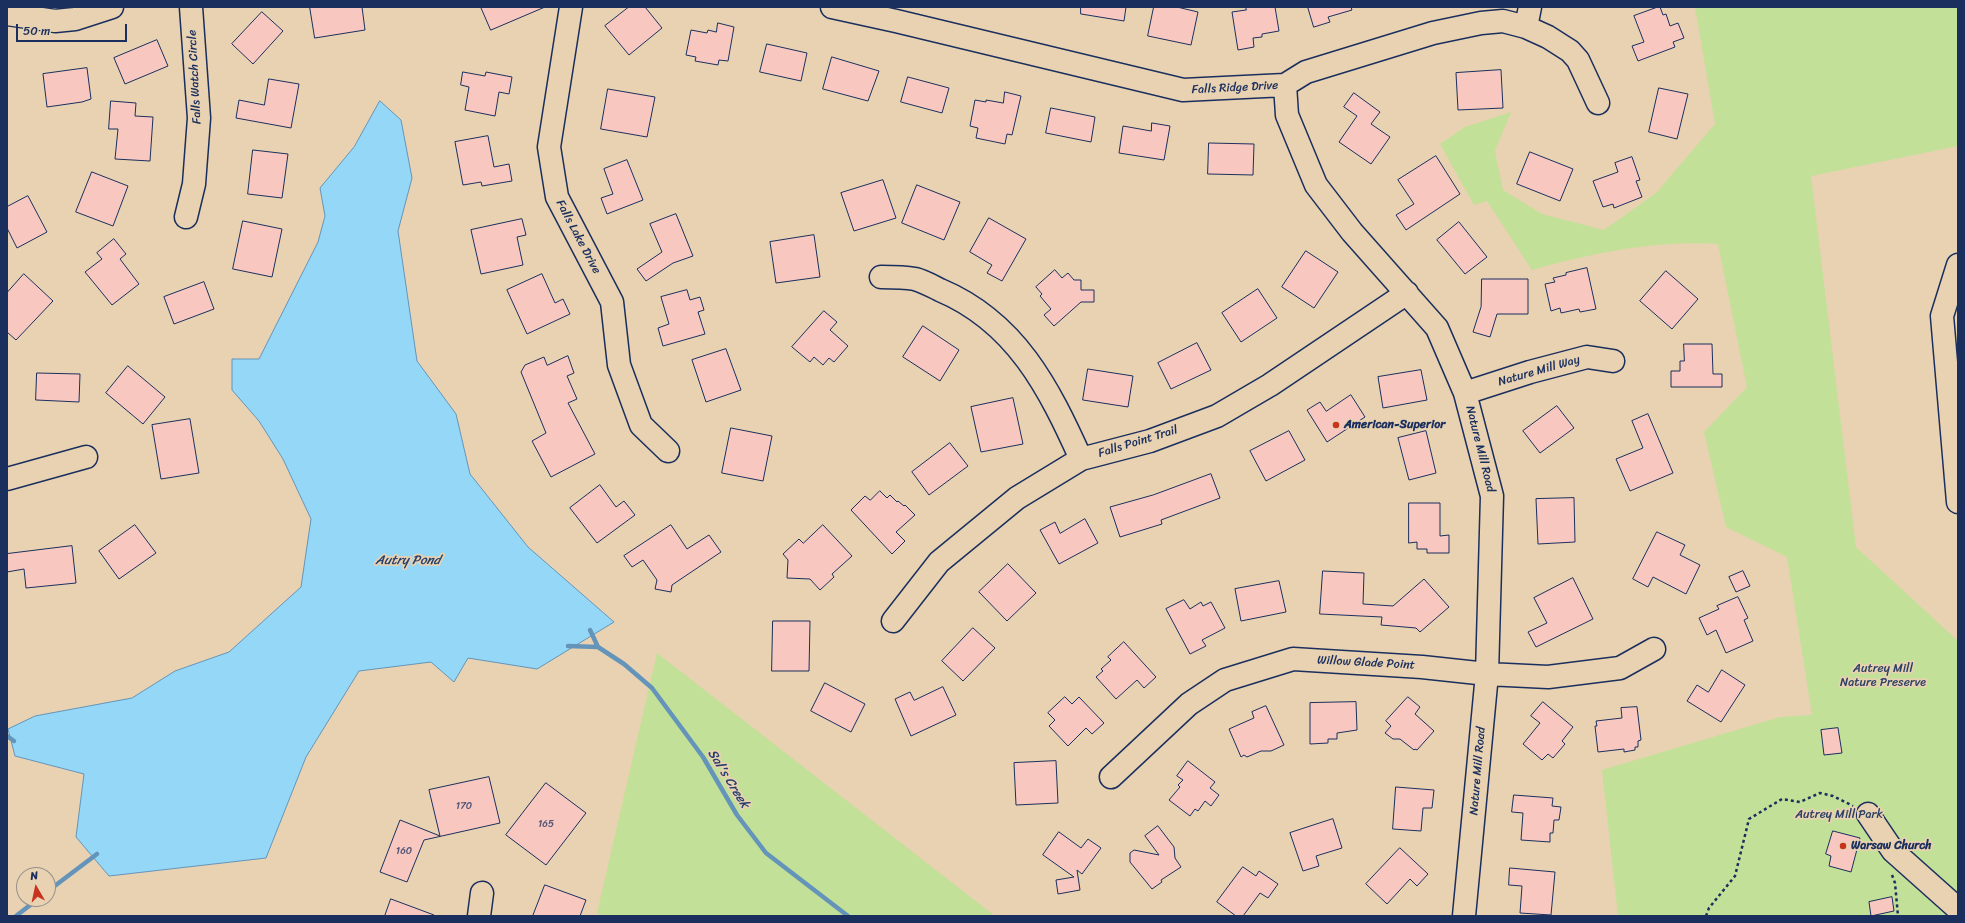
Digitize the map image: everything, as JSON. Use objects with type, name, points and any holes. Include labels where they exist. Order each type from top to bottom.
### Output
[{"type":"street","points":[[7,14],[55,21],[76,20],[112,7]]},
{"type":"street","name":"Falls Watch Circle","points":[[186,217],[194,184],[199,118],[191,7]]},
{"type":"street","name":"Falls Lake Drive","points":[[571,7],[549,147],[557,197],[612,302],[619,365],[641,425],[668,451]]},
{"type":"street","name":"Falls Ridge Drive","points":[[832,7],[898,14],[1183,90],[1285,85],[1306,72],[1433,33],[1481,23],[1528,17],[1548,37],[1570,51],[1578,60],[1598,104]]},
{"type":"street","name":"Nature Mill Road","points":[[1285,85],[1287,115],[1316,184],[1352,232],[1437,328],[1465,393],[1492,496],[1487,674],[1464,916]]},
{"type":"street","points":[[1958,265],[1942,316],[1958,502]]},
{"type":"street","points":[[881,277],[916,279],[956,297],[996,324],[1028,359],[1057,405],[1081,459]]},
{"type":"street","name":"Falls Point Trail","points":[[893,621],[940,562],[1016,498],[1081,459],[1150,441],[1217,416],[1270,385],[1407,293]]},
{"type":"street","name":"Nature Mill Way","points":[[1465,393],[1530,372],[1587,357],[1613,361]]},
{"type":"street","points":[[7,479],[86,457]]},
{"type":"street","name":"Willow Glade Point","points":[[1111,777],[1189,704],[1225,680],[1293,659],[1422,666],[1487,674],[1548,677],[1620,668],[1654,649]]},
{"type":"street","points":[[1868,814],[1893,851],[1958,909]]},
{"type":"street","points":[[479,916],[482,893]]},
{"type":"path","points":[[1706,916],[1708,908],[1735,876],[1749,819],[1782,799],[1800,802],[1820,793],[1833,796],[1868,814]]},
{"type":"green space","points":[[1695,7],[1958,7],[1958,146],[1811,176],[1856,547],[1958,641],[1958,916],[1618,916],[1602,770],[1780,717],[1812,715],[1787,557],[1726,527],[1704,432],[1747,387],[1718,244],[1671,244],[1624,249],[1578,258],[1532,270],[1487,201],[1474,205],[1440,144],[1465,127],[1511,112],[1495,151],[1503,190],[1542,214],[1604,230],[1656,193],[1715,124]]},
{"type":"green space","points":[[657,653],[995,916],[602,916],[597,913]]},
{"type":"water","name":"Autry Pond","points":[[380,101],[401,120],[412,178],[398,231],[417,361],[456,414],[470,474],[528,547],[614,622],[537,669],[468,658],[454,682],[431,662],[359,671],[306,757],[266,858],[109,876],[76,837],[84,774],[15,756],[8,729],[35,716],[132,698],[175,671],[229,652],[301,587],[311,519],[283,459],[259,421],[232,390],[232,359],[259,359],[318,242],[325,216],[320,188],[354,147]]},
{"type":"building","points":[[310,7],[362,7],[365,30],[315,38]]},
{"type":"building","points":[[481,7],[545,7],[491,30]]},
{"type":"building","points":[[629,7],[645,7],[662,28],[629,55],[605,26]]},
{"type":"building","points":[[1081,7],[1126,7],[1124,21],[1081,14]]},
{"type":"building","points":[[1154,7],[1177,7],[1198,12],[1191,45],[1148,36]]},
{"type":"building","points":[[1246,7],[1275,7],[1279,31],[1262,34],[1262,37],[1253,38],[1254,47],[1238,50],[1232,12],[1246,10]]},
{"type":"building","points":[[1308,7],[1351,7],[1352,10],[1328,17],[1330,22],[1314,27]]},
{"type":"building","points":[[1660,7],[1663,15],[1666,14],[1670,26],[1678,23],[1684,38],[1673,42],[1675,47],[1638,61],[1632,46],[1644,42],[1634,16]]},
{"type":"building","points":[[262,12],[283,31],[253,64],[232,44]]},
{"type":"building","points":[[718,23],[734,27],[728,61],[719,60],[718,65],[695,61],[696,57],[686,55],[691,30],[707,33],[708,30],[716,32]]},
{"type":"building","points":[[157,40],[168,66],[125,84],[114,58]]},
{"type":"building","points":[[767,44],[807,53],[801,81],[760,72]]},
{"type":"building","points":[[832,57],[879,71],[868,101],[823,89]]},
{"type":"building","points":[[87,68],[91,99],[82,102],[47,107],[43,74]]},
{"type":"building","points":[[1501,70],[1503,108],[1458,110],[1456,73]]},
{"type":"building","points":[[463,72],[485,76],[486,72],[512,77],[509,94],[499,92],[495,116],[465,110],[469,87],[461,85]]},
{"type":"building","points":[[908,77],[949,88],[942,113],[901,102]]},
{"type":"building","points":[[269,79],[299,84],[291,128],[236,118],[239,100],[264,105]]},
{"type":"building","points":[[1659,88],[1688,94],[1677,139],[1649,132]]},
{"type":"building","points":[[608,89],[655,97],[647,137],[601,129]]},
{"type":"building","points":[[1005,92],[1021,96],[1012,135],[1007,134],[1005,144],[976,138],[978,128],[970,126],[975,100],[1003,103]]},
{"type":"building","points":[[1354,93],[1380,112],[1371,124],[1390,137],[1371,164],[1339,142],[1357,116],[1344,107]]},
{"type":"building","points":[[111,101],[136,103],[135,116],[153,117],[150,161],[115,159],[118,129],[109,129]]},
{"type":"building","points":[[1051,108],[1095,117],[1091,142],[1046,133]]},
{"type":"building","points":[[1152,123],[1170,126],[1164,160],[1119,153],[1123,126],[1151,131]]},
{"type":"building","points":[[488,136],[494,167],[509,164],[512,181],[482,186],[481,182],[463,185],[455,142]]},
{"type":"building","points":[[1209,143],[1254,144],[1253,175],[1208,174]]},
{"type":"building","points":[[253,150],[288,154],[282,198],[248,194]]},
{"type":"building","points":[[1530,152],[1573,169],[1560,201],[1517,184]]},
{"type":"building","points":[[1436,156],[1460,194],[1406,230],[1396,215],[1414,204],[1398,180]]},
{"type":"building","points":[[1632,157],[1640,180],[1636,181],[1642,197],[1614,208],[1613,204],[1603,207],[1593,181],[1618,172],[1615,163]]},
{"type":"building","points":[[627,160],[643,200],[607,214],[601,198],[613,194],[604,169]]},
{"type":"building","points":[[92,172],[128,186],[113,226],[76,212]]},
{"type":"building","points":[[883,180],[896,218],[854,231],[841,193]]},
{"type":"building","points":[[917,185],[960,202],[944,240],[902,223]]},
{"type":"building","points":[[28,196],[47,232],[17,248],[7,228],[7,207]]},
{"type":"building","points":[[676,214],[693,256],[673,263],[646,281],[637,269],[662,252],[650,224]]},
{"type":"building","points":[[989,218],[1026,239],[1002,281],[987,273],[992,265],[970,252]]},
{"type":"building","points":[[522,219],[526,235],[517,237],[523,265],[481,274],[471,230]]},
{"type":"building","points":[[243,221],[282,229],[272,277],[233,269]]},
{"type":"building","points":[[1459,222],[1487,257],[1465,274],[1437,240]]},
{"type":"building","points":[[814,235],[820,277],[776,283],[770,242]]},
{"type":"building","points":[[114,239],[126,254],[120,259],[139,284],[112,305],[85,272],[102,259],[97,253]]},
{"type":"building","points":[[1306,251],[1338,272],[1314,308],[1282,287]]},
{"type":"building","points":[[1587,268],[1596,309],[1580,312],[1579,309],[1561,313],[1560,308],[1551,311],[1545,284],[1555,282],[1553,278],[1566,275],[1566,273]]},
{"type":"building","points":[[1055,270],[1062,278],[1068,273],[1074,280],[1081,280],[1081,290],[1094,290],[1094,302],[1081,302],[1054,326],[1044,315],[1051,309],[1040,296],[1042,294],[1036,287]]},
{"type":"building","points":[[1666,271],[1698,299],[1672,329],[1640,301]]},
{"type":"building","points":[[24,274],[53,301],[16,340],[7,332],[7,293]]},
{"type":"building","points":[[542,274],[555,303],[563,299],[570,314],[527,334],[507,290]]},
{"type":"building","points":[[1482,279],[1528,279],[1528,314],[1497,314],[1490,337],[1473,332],[1481,307]]},
{"type":"building","points":[[204,282],[214,309],[174,324],[164,297]]},
{"type":"building","points":[[1258,289],[1277,318],[1241,342],[1222,313]]},
{"type":"building","points":[[687,290],[690,300],[700,297],[704,310],[698,312],[705,334],[663,346],[658,328],[669,324],[661,297]]},
{"type":"building","points":[[824,311],[837,322],[830,330],[848,346],[834,362],[829,358],[823,365],[814,357],[810,362],[792,347]]},
{"type":"building","points":[[923,326],[959,350],[940,381],[903,357]]},
{"type":"building","points":[[1197,343],[1211,370],[1171,389],[1158,363]]},
{"type":"building","points":[[1684,344],[1712,344],[1713,374],[1722,374],[1722,387],[1671,387],[1671,371],[1680,371],[1680,361],[1684,361]]},
{"type":"building","points":[[726,349],[741,390],[706,402],[692,360]]},
{"type":"building","points":[[568,356],[574,373],[567,376],[577,399],[568,403],[595,454],[551,477],[532,441],[546,433],[521,372],[525,365],[544,357],[547,365]]},
{"type":"building","points":[[128,366],[165,397],[143,424],[106,393]]},
{"type":"building","points":[[1088,369],[1133,376],[1128,407],[1083,400]]},
{"type":"building","points":[[1421,370],[1427,400],[1383,408],[1378,377]]},
{"type":"building","points":[[37,373],[80,374],[79,402],[36,400]]},
{"type":"building","points":[[1351,395],[1365,417],[1327,442],[1307,410],[1320,402],[1326,411]]},
{"type":"building","points":[[1013,398],[1023,444],[981,452],[971,407]]},
{"type":"building","points":[[1557,406],[1574,428],[1540,453],[1523,431]]},
{"type":"building","points":[[1648,414],[1673,473],[1630,491],[1616,459],[1643,448],[1632,421]]},
{"type":"building","points":[[190,419],[199,473],[161,479],[152,425]]},
{"type":"building","points":[[731,428],[772,436],[763,481],[722,473]]},
{"type":"building","points":[[1289,431],[1305,460],[1266,481],[1250,451]]},
{"type":"building","points":[[1426,431],[1436,473],[1409,480],[1398,438]]},
{"type":"building","points":[[950,443],[968,466],[929,495],[912,472]]},
{"type":"building","points":[[1211,474],[1220,498],[1161,520],[1162,524],[1120,537],[1110,507],[1153,495]]},
{"type":"building","points":[[600,485],[616,507],[624,501],[635,515],[597,543],[570,508]]},
{"type":"building","points":[[880,491],[887,498],[890,495],[897,502],[898,501],[904,506],[905,505],[915,515],[896,532],[905,541],[892,554],[851,510],[865,496],[870,500]]},
{"type":"building","points":[[1574,498],[1575,542],[1538,544],[1536,499]]},
{"type":"building","points":[[1409,503],[1440,503],[1440,536],[1449,535],[1449,553],[1427,553],[1427,549],[1417,549],[1417,542],[1409,543]]},
{"type":"building","points":[[1085,519],[1098,543],[1059,564],[1040,530],[1055,522],[1060,533]]},
{"type":"building","points":[[135,525],[156,553],[119,579],[99,551]]},
{"type":"building","points":[[671,525],[687,549],[709,535],[721,552],[672,585],[671,592],[655,589],[657,580],[643,560],[632,567],[624,556]]},
{"type":"building","points":[[823,525],[852,556],[832,574],[834,577],[820,590],[810,579],[787,578],[788,560],[783,554],[799,539],[803,543]]},
{"type":"building","points":[[1657,532],[1685,545],[1680,555],[1700,565],[1686,594],[1653,577],[1648,587],[1633,579]]},
{"type":"building","points":[[72,546],[76,583],[26,588],[24,569],[7,572],[7,554]]},
{"type":"building","points":[[1008,564],[1036,593],[1007,621],[979,592]]},
{"type":"building","points":[[1323,571],[1364,573],[1363,604],[1393,606],[1424,579],[1449,607],[1420,632],[1416,628],[1381,625],[1382,617],[1320,614]]},
{"type":"building","points":[[1743,571],[1750,586],[1736,592],[1729,577]]},
{"type":"building","points":[[1573,578],[1593,619],[1536,647],[1528,632],[1547,623],[1534,598]]},
{"type":"building","points":[[1279,581],[1286,612],[1241,621],[1235,589]]},
{"type":"building","points":[[1738,597],[1748,618],[1744,620],[1753,641],[1726,653],[1716,630],[1707,635],[1699,618],[1719,609],[1717,606]]},
{"type":"building","points":[[1184,600],[1190,609],[1201,602],[1203,606],[1211,602],[1225,628],[1202,640],[1206,646],[1190,654],[1166,609]]},
{"type":"building","points":[[773,621],[810,621],[809,671],[772,671]]},
{"type":"building","points":[[973,628],[995,648],[963,681],[942,661]]},
{"type":"building","points":[[1124,642],[1156,677],[1144,688],[1137,680],[1116,699],[1096,677],[1103,671],[1101,669],[1111,660],[1108,657]]},
{"type":"building","points":[[1722,670],[1745,685],[1721,722],[1687,701],[1697,685],[1708,692]]},
{"type":"building","points":[[825,683],[865,704],[851,732],[811,711]]},
{"type":"building","points":[[943,687],[956,715],[911,736],[895,699],[910,692],[914,700]]},
{"type":"building","points":[[1065,697],[1072,704],[1079,697],[1104,723],[1092,734],[1086,728],[1068,746],[1049,726],[1055,720],[1048,713]]},
{"type":"building","points":[[1408,697],[1420,707],[1415,714],[1434,731],[1417,750],[1414,750],[1400,739],[1393,739],[1385,733],[1391,726],[1386,721]]},
{"type":"building","points":[[1356,702],[1357,730],[1337,733],[1337,739],[1328,739],[1328,743],[1310,744],[1310,703]]},
{"type":"building","points":[[1543,702],[1573,727],[1562,741],[1565,744],[1553,758],[1548,754],[1542,760],[1523,744],[1540,723],[1531,716]]},
{"type":"building","points":[[1266,706],[1284,745],[1271,751],[1261,751],[1247,757],[1244,755],[1241,757],[1229,729],[1254,718],[1252,712]]},
{"type":"building","points":[[1637,707],[1641,740],[1638,741],[1638,747],[1635,747],[1635,750],[1624,752],[1624,749],[1598,752],[1595,726],[1597,726],[1596,721],[1622,718],[1621,708]]},
{"type":"building","points":[[1838,728],[1842,753],[1824,755],[1821,730]]},
{"type":"building","points":[[1056,761],[1058,803],[1016,805],[1014,763]]},
{"type":"building","points":[[1188,761],[1215,782],[1210,788],[1219,795],[1211,806],[1205,801],[1198,811],[1195,809],[1190,816],[1169,800],[1180,787],[1178,785],[1183,780],[1177,776]]},
{"type":"building","points":[[489,777],[500,823],[424,840],[407,882],[380,872],[400,820],[440,836],[429,790]]},
{"type":"building","points":[[546,783],[586,813],[546,865],[506,835]]},
{"type":"building","points":[[1396,787],[1434,790],[1432,808],[1423,808],[1421,831],[1393,829]]},
{"type":"building","points":[[1514,795],[1553,798],[1552,806],[1561,807],[1559,820],[1554,820],[1553,833],[1550,833],[1550,842],[1521,840],[1523,813],[1512,812]]},
{"type":"building","points":[[1333,819],[1342,848],[1316,856],[1319,866],[1303,871],[1290,833]]},
{"type":"building","points":[[1158,826],[1174,847],[1175,858],[1181,867],[1161,880],[1162,882],[1152,889],[1130,862],[1130,853],[1134,850],[1159,855],[1145,836]]},
{"type":"building","name":"Warsaw Church","points":[[1833,831],[1860,838],[1851,872],[1829,866],[1831,856],[1826,854]]},
{"type":"building","points":[[1059,832],[1081,848],[1088,839],[1101,848],[1082,874],[1077,870],[1080,890],[1058,894],[1056,880],[1074,877],[1043,855]]},
{"type":"building","points":[[1400,848],[1428,874],[1417,886],[1410,879],[1387,904],[1366,884]]},
{"type":"building","points":[[1243,867],[1256,876],[1259,871],[1278,884],[1268,898],[1260,893],[1243,916],[1236,916],[1217,902]]},
{"type":"building","points":[[1510,868],[1555,872],[1551,915],[1520,913],[1522,886],[1509,885]]},
{"type":"building","points":[[545,885],[586,900],[580,916],[533,916]]},
{"type":"building","points":[[1892,897],[1894,911],[1871,916],[1869,902]]},
{"type":"building","points":[[391,899],[434,915],[434,916],[385,916]]},
{"type":"waterway","points":[[590,630],[598,647]]},
{"type":"waterway","points":[[568,646],[598,647]]},
{"type":"waterway","name":"Sal's Creek","points":[[598,647],[624,664],[652,688],[703,757],[737,815],[766,853],[848,916]]},
{"type":"waterway","points":[[7,736],[14,741]]},
{"type":"waterway","points":[[56,885],[97,854]]},
{"type":"waterway","points":[[16,916],[28,907]]},
{"type":"place","name":"American-Superior","points":[[1336,425]]},
{"type":"place","name":"Warsaw Church","points":[[1843,846]]},
{"type":"park label","name":"Autrey Mill Nature Preserve","points":[[1883,676]]},
{"type":"park label","name":"Autrey Mill Park","points":[[1839,815]]}]
